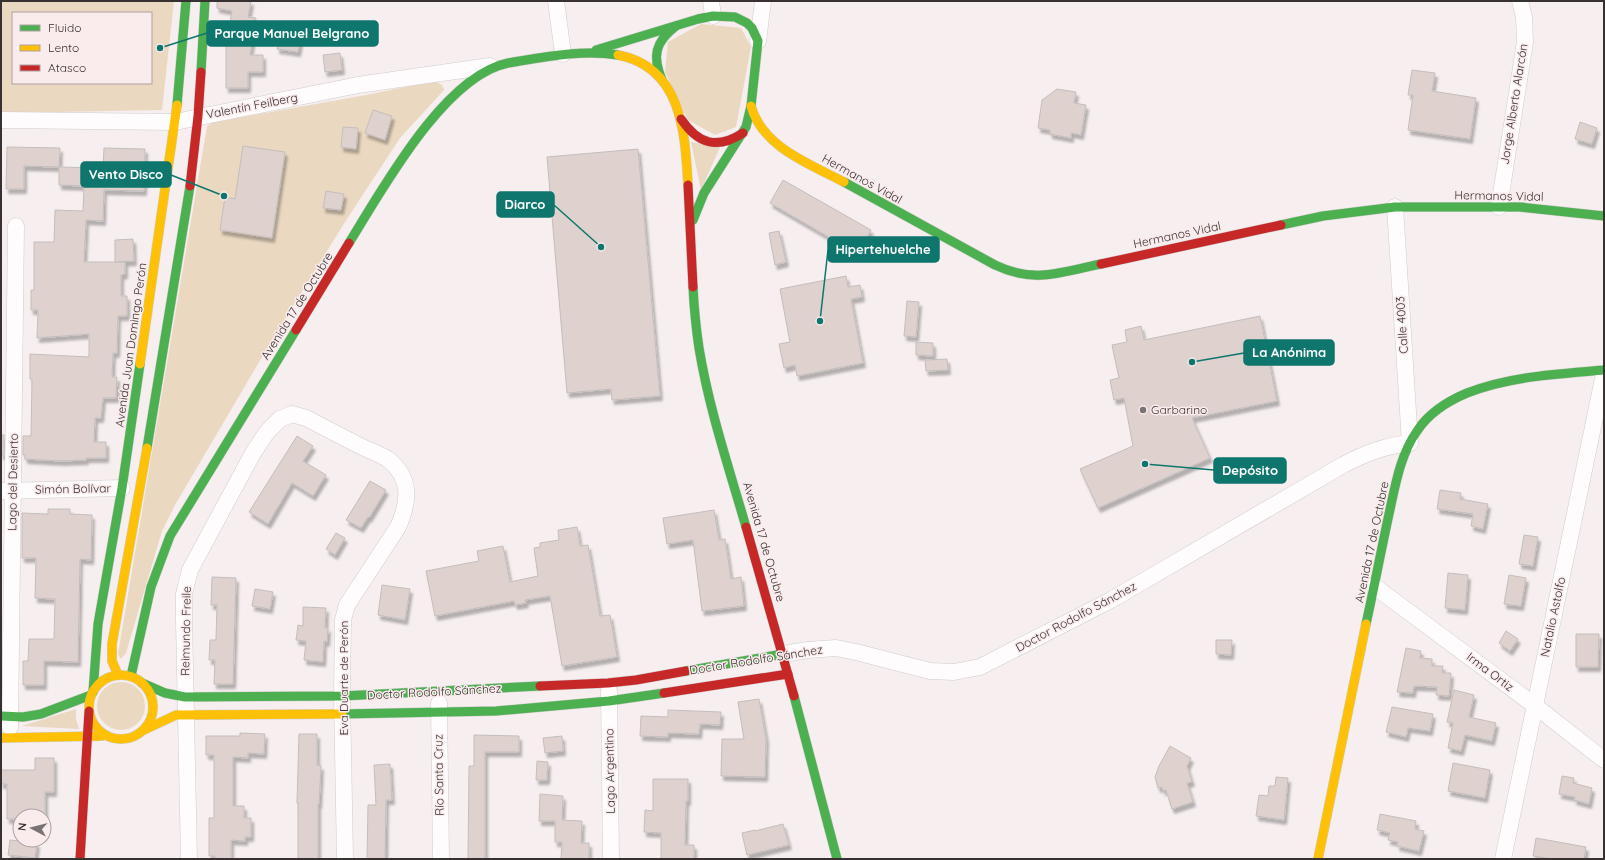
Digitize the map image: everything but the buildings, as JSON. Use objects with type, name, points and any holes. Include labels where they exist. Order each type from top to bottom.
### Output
[{"type":"street","name":"Avenida Juan Domingo Perón","points":[[92,693],[98,624],[122,488],[175,122],[186,1]]},
{"type":"street","points":[[118,675],[112,661],[112,644],[141,485],[190,188],[198,116],[206,1]]},
{"type":"street","points":[[556,1],[563,54]]},
{"type":"street","points":[[758,41],[764,1]]},
{"type":"street","name":"Jorge Alberto Alarcón","points":[[1499,207],[1525,42],[1524,18],[1520,1]]},
{"type":"street","name":"Avenida 17 de Octubre","points":[[131,676],[138,638],[153,578],[162,552],[179,520],[394,170],[423,131],[454,96],[483,73],[501,64],[563,54],[589,52],[676,26],[712,8],[729,16],[741,19],[752,28],[758,41],[749,119],[743,133],[741,143],[699,202],[691,227]]},
{"type":"street","points":[[662,80],[656,66],[658,47],[664,35],[676,26]]},
{"type":"street","name":"Avenida 17 de Octubre","points":[[589,52],[624,57],[641,62],[655,72],[662,80],[673,98],[681,119],[686,149],[695,317],[702,365],[711,403],[783,654],[837,859]]},
{"type":"street","name":"Valentín Feilberg","points":[[1,120],[175,122],[198,116],[358,85],[501,64]]},
{"type":"street","name":"Hermanos Vidal","points":[[751,106],[753,115],[760,128],[785,150],[995,265],[1024,276],[1034,277],[1048,275],[1323,216],[1361,210],[1395,207],[1499,207],[1542,209],[1604,216]]},
{"type":"street","points":[[681,119],[689,131],[695,136],[709,142],[741,143]]},
{"type":"street","points":[[725,143],[743,133]]},
{"type":"street","name":"Hermanos Vidal","points":[[765,145],[785,150]]},
{"type":"street","name":"Calle 4003","points":[[1395,207],[1410,443]]},
{"type":"street","name":"Lago del Desierto","points":[[6,738],[7,491],[16,226]]},
{"type":"street","name":"Avenida 17 de Octubre","points":[[1318,859],[1392,503],[1399,474],[1410,443],[1418,429],[1429,416],[1442,407],[1470,393],[1492,386],[1532,378],[1604,370]]},
{"type":"street","name":"Natalio Astolfo","points":[[1503,859],[1604,374]]},
{"type":"street","name":"Eva Duarte de Perón","points":[[292,414],[306,418],[388,460],[400,471],[406,485],[407,498],[404,514],[398,527],[347,605],[343,620],[342,696],[346,859]]},
{"type":"street","name":"Reimundo Freile","points":[[189,859],[184,594],[190,570],[253,453],[266,432],[280,419],[292,414]]},
{"type":"street","name":"Doctor Rodolfo Sánchez","points":[[142,683],[165,693],[185,697],[342,696],[608,683],[636,680],[808,650],[836,648],[930,671],[954,672],[980,667],[1111,600],[1350,462],[1382,448],[1410,443]]},
{"type":"street","name":"Simón Bolívar","points":[[7,491],[122,488]]},
{"type":"street","name":"Irma Ortiz","points":[[1374,586],[1534,705],[1604,760]]},
{"type":"street","name":"Doctor Rodolfo Sánchez","points":[[144,730],[172,716],[186,714],[343,714],[496,711],[609,701],[788,674]]},
{"type":"street","points":[[6,738],[88,737],[126,738],[133,737],[144,730],[151,719],[153,706],[150,693],[142,683],[131,676],[118,675],[106,678],[96,686],[92,693],[89,711],[88,737],[87,758],[80,859]]},
{"type":"street","name":"Lago Argentino","points":[[608,683],[611,859]]},
{"type":"street","name":"Río Santa Cruz","points":[[440,691],[438,712],[441,859]]},
{"type":"street","points":[[6,716],[32,716],[41,714],[92,693]]},
{"type":"street","points":[[89,711],[93,723],[102,732],[110,737]]},
{"type":"street","points":[[87,758],[88,753],[94,744],[110,737]]},
{"type":"shaded area","points":[[1,1],[174,1],[162,110],[1,113]]},
{"type":"shaded area","points":[[701,24],[741,28],[751,47],[736,127],[715,135],[688,120],[665,72],[668,42]]},
{"type":"shaded area","points":[[435,81],[442,85],[444,90],[400,138],[345,222],[275,335],[175,505],[162,531],[126,653],[121,659],[118,654],[207,126],[214,122]]},
{"type":"shaded area","points":[[691,142],[720,147],[701,190]]},
{"type":"shaded area","points":[[116,682],[126,682],[138,689],[145,701],[145,711],[138,723],[126,730],[116,730],[108,726],[101,719],[97,711],[97,701],[101,693],[108,686]]},
{"type":"shaded area","points":[[76,709],[76,719],[79,729],[22,726]]},
{"type":"traffic: fast","points":[[177,105],[186,1]]},
{"type":"traffic: fast","points":[[201,72],[205,1]]},
{"type":"traffic: fast","points":[[596,50],[698,19],[713,16],[735,17],[747,23],[752,28],[758,41],[751,106],[746,127],[704,193],[693,220]]},
{"type":"traffic: fast","points":[[662,80],[657,64],[657,50],[664,38],[676,26]]},
{"type":"traffic: fast","points":[[349,243],[397,166],[417,138],[438,112],[461,89],[484,72],[508,63],[549,56],[577,53],[604,53],[618,55]]},
{"type":"traffic: fast","points":[[844,182],[995,265],[1009,271],[1023,274],[1048,275],[1101,264]]},
{"type":"traffic: fast","points":[[147,448],[190,186]]},
{"type":"traffic: fast","points":[[1281,225],[1323,216],[1395,207],[1520,207],[1604,216]]},
{"type":"traffic: fast","points":[[693,287],[695,318],[703,371],[720,438],[746,527]]},
{"type":"traffic: fast","points":[[131,676],[151,587],[170,536],[296,330]]},
{"type":"traffic: fast","points":[[93,692],[98,624],[122,488],[140,364]]},
{"type":"traffic: fast","points":[[1366,624],[1399,471],[1411,440],[1427,419],[1453,400],[1483,387],[1517,379],[1604,370]]},
{"type":"traffic: fast","points":[[686,671],[783,654]]},
{"type":"traffic: fast","points":[[142,683],[165,693],[185,697],[342,696],[540,686]]},
{"type":"traffic: fast","points":[[342,714],[496,711],[609,701],[664,693]]},
{"type":"traffic: fast","points":[[1,716],[23,717],[41,714],[91,695]]},
{"type":"traffic: fast","points":[[794,696],[837,859]]},
{"type":"traffic: slow","points":[[618,55],[639,62],[656,73],[667,88],[676,105],[681,124],[685,144],[688,185]]},
{"type":"traffic: slow","points":[[140,364],[177,105]]},
{"type":"traffic: slow","points":[[751,106],[765,133],[776,143],[789,153],[844,182]]},
{"type":"traffic: slow","points":[[118,675],[112,661],[112,644],[147,448]]},
{"type":"traffic: slow","points":[[1318,859],[1366,624]]},
{"type":"traffic: slow","points":[[121,675],[133,677],[144,684],[151,695],[153,707],[151,719],[144,730],[133,737],[121,739],[109,737],[98,730],[91,719],[89,707],[91,695],[98,684],[109,677],[121,675]]},
{"type":"traffic: slow","points":[[144,730],[176,715],[342,714]]},
{"type":"traffic: slow","points":[[1,738],[102,736]]},
{"type":"traffic: jam","points":[[190,186],[198,116],[201,72]]},
{"type":"traffic: jam","points":[[681,119],[694,134],[709,142],[725,142],[743,133]]},
{"type":"traffic: jam","points":[[688,185],[693,287]]},
{"type":"traffic: jam","points":[[1101,264],[1281,225]]},
{"type":"traffic: jam","points":[[296,330],[349,243]]},
{"type":"traffic: jam","points":[[746,527],[794,696]]},
{"type":"traffic: jam","points":[[540,686],[608,683],[636,680],[686,671]]},
{"type":"traffic: jam","points":[[664,693],[788,674]]},
{"type":"traffic: jam","points":[[80,859],[89,711]]},
{"type":"place","name":"Parque Manuel Belgrano","points":[[160,48]]},
{"type":"place","name":"Vento Disco","points":[[224,196]]},
{"type":"place","name":"Diarco","points":[[601,247]]},
{"type":"place","name":"Hipertehuelche","points":[[820,321]]},
{"type":"place","name":"La Anónima","points":[[1192,362]]},
{"type":"place","name":"Garbarino","points":[[1143,410]]},
{"type":"place","name":"Depósito","points":[[1145,464]]}]
